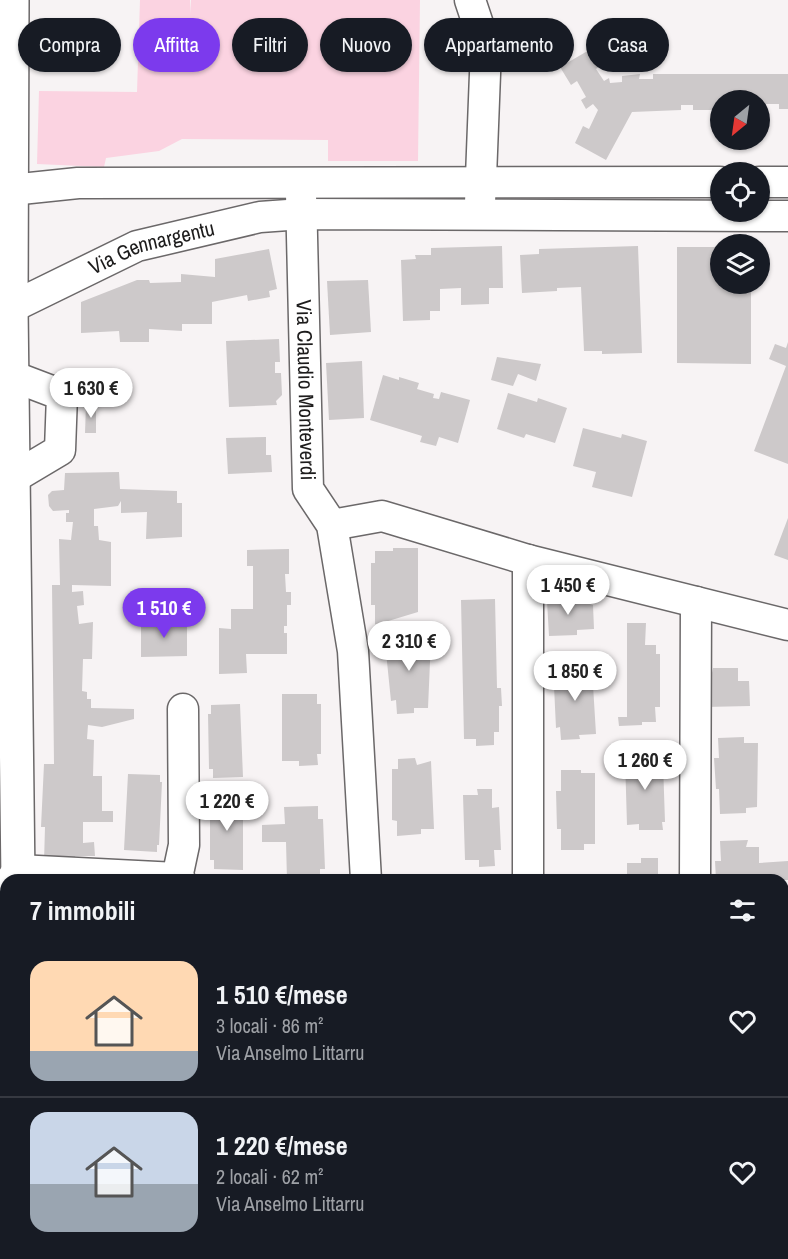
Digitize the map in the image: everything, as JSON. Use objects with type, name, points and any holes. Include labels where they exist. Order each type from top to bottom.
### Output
[{"type":"main road","points":[[12,0],[6,310],[12,376],[13,874]]},
{"type":"street","points":[[470,0],[486,48],[480,215]]},
{"type":"street","points":[[8,178],[78,183],[710,182]]},
{"type":"street","points":[[300,182],[302,214]]},
{"type":"street","points":[[770,182],[788,182]]},
{"type":"street","name":"Via Gennargentu","points":[[6,310],[137,246],[260,217],[302,214],[788,216]]},
{"type":"street","name":"Via Claudio Monteverdi","points":[[302,214],[308,489],[332,525],[353,651],[366,874]]},
{"type":"street","points":[[12,376],[62,395],[60,450],[13,478]]},
{"type":"street","points":[[332,525],[382,516],[528,560],[788,625]]},
{"type":"street","points":[[528,560],[528,874]]},
{"type":"street","points":[[695,874],[696,602]]},
{"type":"street","points":[[180,874],[184,845],[183,709]]},
{"type":"shaded area","points":[[140,0],[190,0],[191,14],[191,0],[420,0],[418,161],[328,161],[328,140],[182,139],[159,151],[106,158],[104,167],[37,164],[39,91],[137,92],[138,72],[220,72],[220,18],[139,18]]},
{"type":"building","points":[[586,52],[586,72],[598,72],[604,81],[609,78],[610,83],[622,82],[622,76],[640,74],[639,79],[653,79],[653,74],[788,74],[788,109],[779,109],[779,104],[770,104],[770,90],[710,90],[710,110],[693,110],[693,105],[681,105],[681,110],[632,112],[606,160],[575,143],[583,126],[589,129],[598,110],[593,104],[586,109],[581,100],[586,97],[577,81],[571,85],[563,72],[574,72],[574,59]]},
{"type":"building","points":[[502,246],[503,288],[489,288],[489,304],[461,305],[461,288],[440,289],[440,311],[430,311],[430,320],[403,321],[401,260],[416,259],[415,255],[431,255],[431,248]]},
{"type":"building","points":[[638,246],[642,353],[602,354],[602,351],[584,351],[581,287],[522,293],[520,255],[539,254],[539,249]]},
{"type":"building","points":[[677,247],[710,247],[710,294],[751,294],[751,364],[677,363]]},
{"type":"building","points":[[269,249],[277,289],[269,291],[270,297],[248,301],[247,295],[212,302],[212,324],[182,324],[182,331],[149,329],[149,342],[120,342],[119,331],[81,333],[81,302],[137,280],[149,280],[150,283],[181,282],[181,274],[215,277],[215,259]]},
{"type":"building","points":[[368,280],[371,332],[330,335],[327,281]]},
{"type":"building","points":[[279,339],[280,362],[275,362],[275,373],[281,373],[282,395],[276,401],[277,405],[229,407],[226,341]]},
{"type":"building","points":[[788,342],[788,464],[754,451],[786,366],[769,359],[775,344],[786,348]]},
{"type":"building","points":[[497,357],[541,364],[536,381],[518,374],[513,386],[491,380]]},
{"type":"building","points":[[362,361],[364,418],[329,420],[326,363]]},
{"type":"building","points":[[383,375],[419,383],[417,389],[434,394],[433,398],[439,399],[441,392],[470,400],[458,443],[439,437],[436,446],[420,442],[422,436],[370,420]]},
{"type":"building","points":[[508,393],[537,402],[538,398],[567,408],[555,443],[526,434],[524,438],[497,429]]},
{"type":"building","points":[[86,405],[96,405],[96,433],[85,433]]},
{"type":"building","points":[[583,428],[621,438],[622,434],[647,441],[632,497],[592,487],[596,472],[573,466]]},
{"type":"building","points":[[266,437],[266,455],[271,455],[272,472],[228,474],[226,438]]},
{"type":"building","points":[[119,472],[120,489],[177,491],[177,503],[182,503],[182,537],[146,539],[147,512],[121,513],[121,501],[118,506],[94,509],[94,526],[98,526],[99,540],[111,542],[111,586],[72,585],[72,592],[83,591],[84,605],[77,606],[79,624],[93,622],[92,659],[83,659],[82,691],[87,692],[87,699],[91,699],[91,708],[134,709],[134,719],[102,727],[88,725],[87,739],[94,740],[93,776],[102,776],[102,811],[113,811],[113,822],[83,822],[83,843],[94,842],[95,856],[75,856],[76,863],[44,862],[45,827],[41,827],[44,764],[54,764],[52,585],[60,585],[59,539],[71,540],[73,522],[66,522],[66,513],[69,513],[69,510],[53,511],[49,506],[48,495],[52,491],[64,490],[65,473]]},
{"type":"building","points":[[788,518],[788,560],[774,555]]},
{"type":"building","points":[[393,548],[418,548],[418,612],[375,625],[375,605],[371,605],[371,563],[375,563],[375,551],[393,551]]},
{"type":"building","points":[[289,549],[289,574],[285,574],[286,592],[291,592],[291,605],[287,605],[287,626],[284,626],[284,633],[287,633],[287,654],[246,654],[247,673],[219,674],[219,628],[231,629],[231,609],[253,609],[253,566],[247,566],[247,550]]},
{"type":"building","points":[[554,593],[569,598],[569,602],[580,601],[593,605],[594,629],[577,630],[577,635],[549,636],[547,601]]},
{"type":"building","points":[[495,599],[497,688],[501,688],[502,706],[499,706],[499,732],[494,732],[494,745],[476,746],[476,739],[464,739],[461,600]]},
{"type":"building","points":[[141,622],[187,622],[187,656],[141,657]]},
{"type":"building","points":[[627,623],[646,623],[645,645],[656,645],[656,654],[660,654],[660,707],[655,707],[656,722],[619,726],[618,717],[627,717]]},
{"type":"building","points":[[416,633],[416,638],[431,639],[428,708],[414,708],[414,713],[397,714],[396,700],[391,701],[386,652],[393,652],[392,634]]},
{"type":"building","points":[[577,663],[577,670],[592,669],[596,734],[579,735],[580,739],[561,740],[560,727],[556,728],[554,686],[559,686],[557,664]]},
{"type":"building","points":[[713,668],[738,668],[738,681],[749,681],[750,706],[705,707]]},
{"type":"building","points":[[282,694],[317,694],[317,704],[321,704],[321,754],[317,754],[318,765],[299,766],[299,761],[282,761]]},
{"type":"building","points":[[240,704],[243,777],[213,778],[213,769],[209,769],[208,714],[211,714],[211,705]]},
{"type":"building","points":[[744,737],[744,743],[758,743],[757,807],[746,808],[746,813],[720,814],[714,758],[719,758],[718,738]]},
{"type":"building","points":[[659,751],[660,763],[663,763],[665,822],[662,822],[663,830],[639,830],[639,824],[627,825],[625,758],[641,757],[641,752]]},
{"type":"building","points":[[415,758],[417,765],[431,761],[434,829],[421,829],[421,834],[397,836],[397,821],[392,820],[392,769],[398,769],[398,759]]},
{"type":"building","points":[[561,770],[595,773],[595,844],[584,844],[584,850],[561,850],[561,829],[557,829],[556,791],[561,791]]},
{"type":"building","points":[[128,774],[160,775],[160,782],[162,782],[157,852],[124,850]]},
{"type":"building","points":[[477,789],[492,789],[492,808],[499,807],[501,850],[494,850],[495,866],[479,867],[479,860],[465,860],[463,795],[478,795]]},
{"type":"building","points":[[214,794],[243,794],[243,870],[214,869],[214,860],[210,860],[210,807],[214,807]]},
{"type":"building","points":[[318,806],[318,819],[323,819],[325,869],[320,869],[320,874],[287,874],[286,842],[262,842],[262,825],[285,824],[284,807]]},
{"type":"building","points":[[748,840],[746,847],[759,847],[759,863],[788,861],[788,874],[716,874],[715,861],[721,861],[720,841]]},
{"type":"building","points":[[641,858],[658,858],[658,874],[627,874],[627,863],[641,863]]}]
